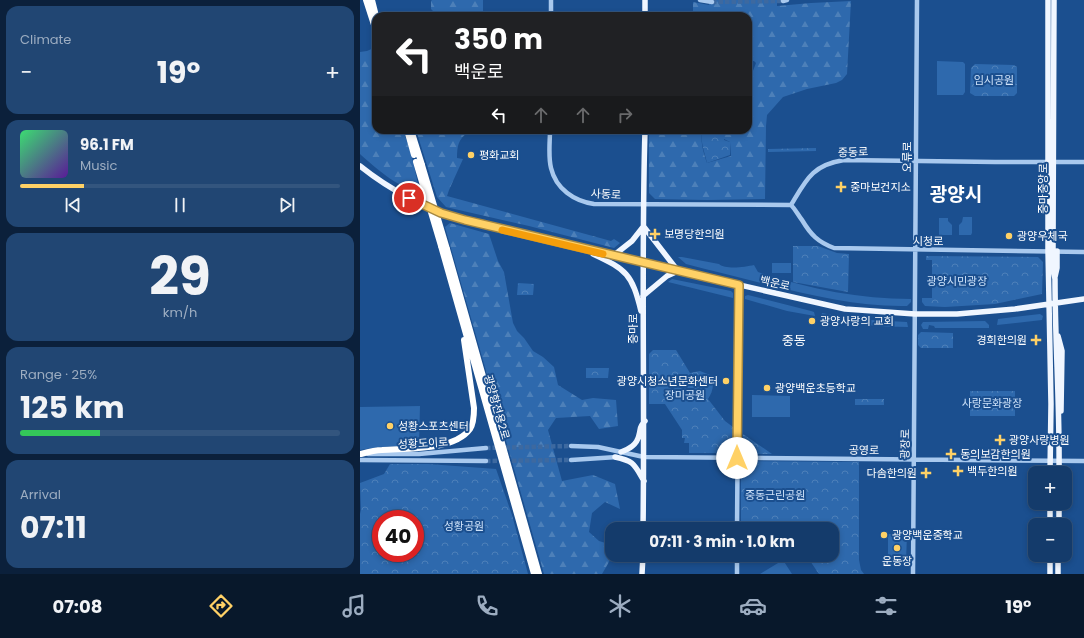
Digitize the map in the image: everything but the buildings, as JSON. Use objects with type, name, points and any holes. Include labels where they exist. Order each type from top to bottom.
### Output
[{"type":"highway","points":[[366,0],[372,12]]},
{"type":"highway","points":[[372,0],[374,12]]},
{"type":"highway","points":[[408,134],[444,248]]},
{"type":"highway","points":[[412,134],[419,164]]},
{"type":"highway","name":"광양항전용2로","points":[[444,248],[460,315],[534,574]]},
{"type":"highway","name":"광양항전용2로","points":[[444,248],[539,574]]},
{"type":"highway","points":[[360,456],[381,450],[424,448],[434,446],[461,437],[470,428],[474,418],[474,408],[460,315]]},
{"type":"main road","points":[[645,0],[645,12]]},
{"type":"main road","name":"중마중앙로","points":[[1048,0],[1050,162],[1053,269],[1055,279],[1052,303],[1062,351],[1062,399],[1059,461]]},
{"type":"main road","name":"중마중앙로","points":[[1050,162],[1054,0]]},
{"type":"main road","name":"중마로","points":[[643,522],[645,421],[643,227],[645,134]]},
{"type":"main road","name":"백운로","points":[[360,166],[397,192],[441,213],[613,256],[845,309],[915,314],[978,313],[1084,299]]},
{"type":"main road","points":[[613,256],[632,241],[643,227],[678,271],[667,276],[643,296]]},
{"type":"main road","points":[[582,248],[615,264],[628,277],[636,292],[643,319]]},
{"type":"main road","name":"중마중앙로","points":[[1050,466],[1053,251]]},
{"type":"main road","points":[[621,452],[634,445],[639,436],[640,426],[645,421]]},
{"type":"main road","points":[[615,457],[629,460],[639,470],[644,481]]},
{"type":"main road","points":[[1059,461],[1059,466]]},
{"type":"main road","points":[[642,574],[643,562]]},
{"type":"main road","points":[[1050,562],[1050,574]]},
{"type":"main road","points":[[1058,562],[1058,574]]},
{"type":"street","points":[[551,0],[551,12]]},
{"type":"street","points":[[700,0],[712,2]]},
{"type":"street","name":"오류로","points":[[915,314],[917,0]]},
{"type":"street","name":"사동로","points":[[550,134],[551,168],[560,187],[571,196],[586,203],[644,205]]},
{"type":"street","name":"중동로","points":[[791,205],[805,182],[814,172],[819,167],[832,162],[856,159],[916,161],[1084,162]]},
{"type":"street","points":[[644,205],[791,205]]},
{"type":"street","name":"시청로","points":[[791,205],[815,239],[822,244],[834,248],[1084,252]]},
{"type":"street","points":[[737,522],[739,285]]},
{"type":"street","name":"광장로","points":[[913,574],[915,314]]},
{"type":"street","points":[[571,446],[598,447],[629,455],[644,457]]},
{"type":"street","name":"성황도이로","points":[[360,456],[420,454],[486,448]]},
{"type":"street","points":[[571,460],[629,455]]},
{"type":"street","name":"성황도이로","points":[[360,456],[486,461]]},
{"type":"street","name":"공영로","points":[[644,457],[1084,461]]},
{"type":"street","points":[[737,562],[737,574]]},
{"type":"green space","points":[[483,0],[483,12],[434,12],[431,9],[431,1]]},
{"type":"green space","points":[[709,0],[777,0],[777,6],[851,1],[847,74],[842,80],[836,83],[807,89],[783,97],[767,115],[765,199],[655,199],[649,193],[649,134],[702,134],[703,151],[707,163],[731,156],[730,142],[724,139],[724,134],[752,134],[752,74],[756,63],[752,61],[752,12],[693,12],[693,2],[709,5]]},
{"type":"green space","points":[[372,49],[372,134],[404,134],[411,153],[418,184],[411,187],[404,186],[391,179],[360,154],[360,52]]},
{"type":"green space","points":[[937,61],[963,62],[965,64],[965,92],[963,95],[937,95]]},
{"type":"green space","name":"임시공원","points":[[975,64],[1014,65],[1017,67],[1017,93],[1014,96],[975,96],[970,93],[971,68]]},
{"type":"green space","points":[[417,134],[466,134],[462,138],[457,150],[457,158],[463,159],[447,196],[611,241],[614,239],[620,243],[614,248],[529,226],[446,207],[437,197]]},
{"type":"green space","points":[[702,134],[724,134],[724,140],[730,142],[730,155],[707,163]]},
{"type":"green space","points":[[816,148],[816,151],[768,152],[768,149]]},
{"type":"green space","points":[[963,217],[972,217],[971,235],[959,235],[959,225],[962,222]]},
{"type":"green space","points":[[939,218],[948,218],[948,221],[952,225],[952,235],[939,235]]},
{"type":"green space","points":[[450,223],[489,234],[498,261],[504,272],[513,323],[517,331],[533,351],[543,357],[554,367],[558,385],[582,400],[593,398],[616,400],[618,426],[599,429],[590,416],[556,418],[548,430],[562,481],[593,475],[615,484],[620,509],[605,502],[592,513],[589,532],[599,541],[605,543],[605,562],[609,562],[602,574],[544,574],[445,227]]},
{"type":"green space","points":[[793,246],[818,246],[837,253],[849,254],[848,292],[793,282]]},
{"type":"green space","name":"광양시민광장","points":[[926,256],[1038,257],[1043,262],[1042,294],[995,304],[945,307],[925,306],[922,302],[922,298],[932,298],[932,260],[926,260]]},
{"type":"green space","points":[[678,257],[719,264],[726,267],[754,265],[758,272],[815,288],[853,295],[892,299],[911,299],[911,302],[907,306],[890,306],[855,303],[820,297],[686,264]]},
{"type":"green space","points":[[772,263],[791,263],[791,273],[772,273]]},
{"type":"green space","points":[[672,279],[731,291],[733,293],[733,298],[668,282]]},
{"type":"green space","points":[[518,283],[534,284],[533,295],[517,295]]},
{"type":"green space","points":[[748,295],[811,311],[814,312],[815,316],[787,311],[745,299],[745,296]]},
{"type":"green space","points":[[822,313],[852,319],[907,322],[908,327],[875,326],[843,322],[821,318]]},
{"type":"green space","points":[[1040,314],[1043,316],[1042,320],[997,325],[998,319]]},
{"type":"green space","points":[[985,321],[989,325],[989,328],[935,328],[934,326],[929,325],[928,329],[923,329],[921,325],[923,322]]},
{"type":"green space","points":[[921,332],[953,333],[953,348],[921,348],[918,345],[918,335]]},
{"type":"green space","name":"장미공원","points":[[653,350],[676,350],[690,373],[700,371],[710,375],[713,387],[708,399],[725,421],[733,427],[733,446],[726,453],[689,453],[689,443],[684,443],[685,438],[682,438],[682,430],[665,404],[649,404],[649,354]]},
{"type":"green space","points":[[586,368],[609,368],[608,378],[586,378]]},
{"type":"green space","name":"사랑문화광장","points":[[970,391],[1015,391],[1015,416],[970,416]]},
{"type":"green space","points":[[752,395],[790,396],[790,417],[752,417]]},
{"type":"green space","points":[[855,399],[884,399],[884,405],[855,405]]},
{"type":"green space","name":"성황스포츠센터","points":[[420,406],[419,445],[379,447],[360,450],[360,407]]},
{"type":"green space","points":[[743,434],[772,454],[748,454],[743,448]]},
{"type":"green space","name":"중동근린공원","points":[[744,461],[859,462],[859,560],[861,570],[864,574],[819,574],[811,562],[839,562],[839,522],[741,522],[741,464]]},
{"type":"green space","name":"성황공원","points":[[390,464],[428,464],[496,469],[512,515],[528,574],[360,574],[360,483],[384,474]]},
{"type":"green space","name":"운동장","points":[[888,534],[907,534],[906,563],[888,562]]},
{"type":"green space","points":[[780,562],[784,562],[792,574],[760,574]]},
{"type":"tunnel","points":[[712,2],[783,1]]},
{"type":"tunnel","points":[[486,448],[571,446]]},
{"type":"tunnel","points":[[486,461],[571,460]]},
{"type":"slow traffic","points":[[502,230],[603,254]]},
{"type":"place","name":"평화교회","points":[[471,155]]},
{"type":"place","name":"중마보건지소","points":[[841,187]]},
{"type":"place","name":"보명당한의원","points":[[655,234]]},
{"type":"place","name":"광양우체국","points":[[1009,236]]},
{"type":"place","name":"광양사랑의 교회","points":[[812,321]]},
{"type":"place","name":"경희한의원","points":[[1036,340]]},
{"type":"place","name":"광양시청소년문화센터","points":[[726,381]]},
{"type":"place","name":"광양백운초등학교","points":[[767,388]]},
{"type":"place","name":"성황스포츠센터","points":[[390,426]]},
{"type":"place","name":"광양사랑병원","points":[[1000,440]]},
{"type":"place","name":"동의보감한의원","points":[[951,454]]},
{"type":"place","name":"백두한의원","points":[[958,471]]},
{"type":"place","name":"다솜한의원","points":[[926,473]]},
{"type":"place","name":"광양백운중학교","points":[[884,535]]},
{"type":"place","name":"운동장","points":[[897,548]]},
{"type":"district","name":"광양시","points":[[956,194]]},
{"type":"district","name":"중동","points":[[794,340]]},
{"type":"route","points":[[409,198],[441,213],[465,220],[739,285],[737,458]]}]
